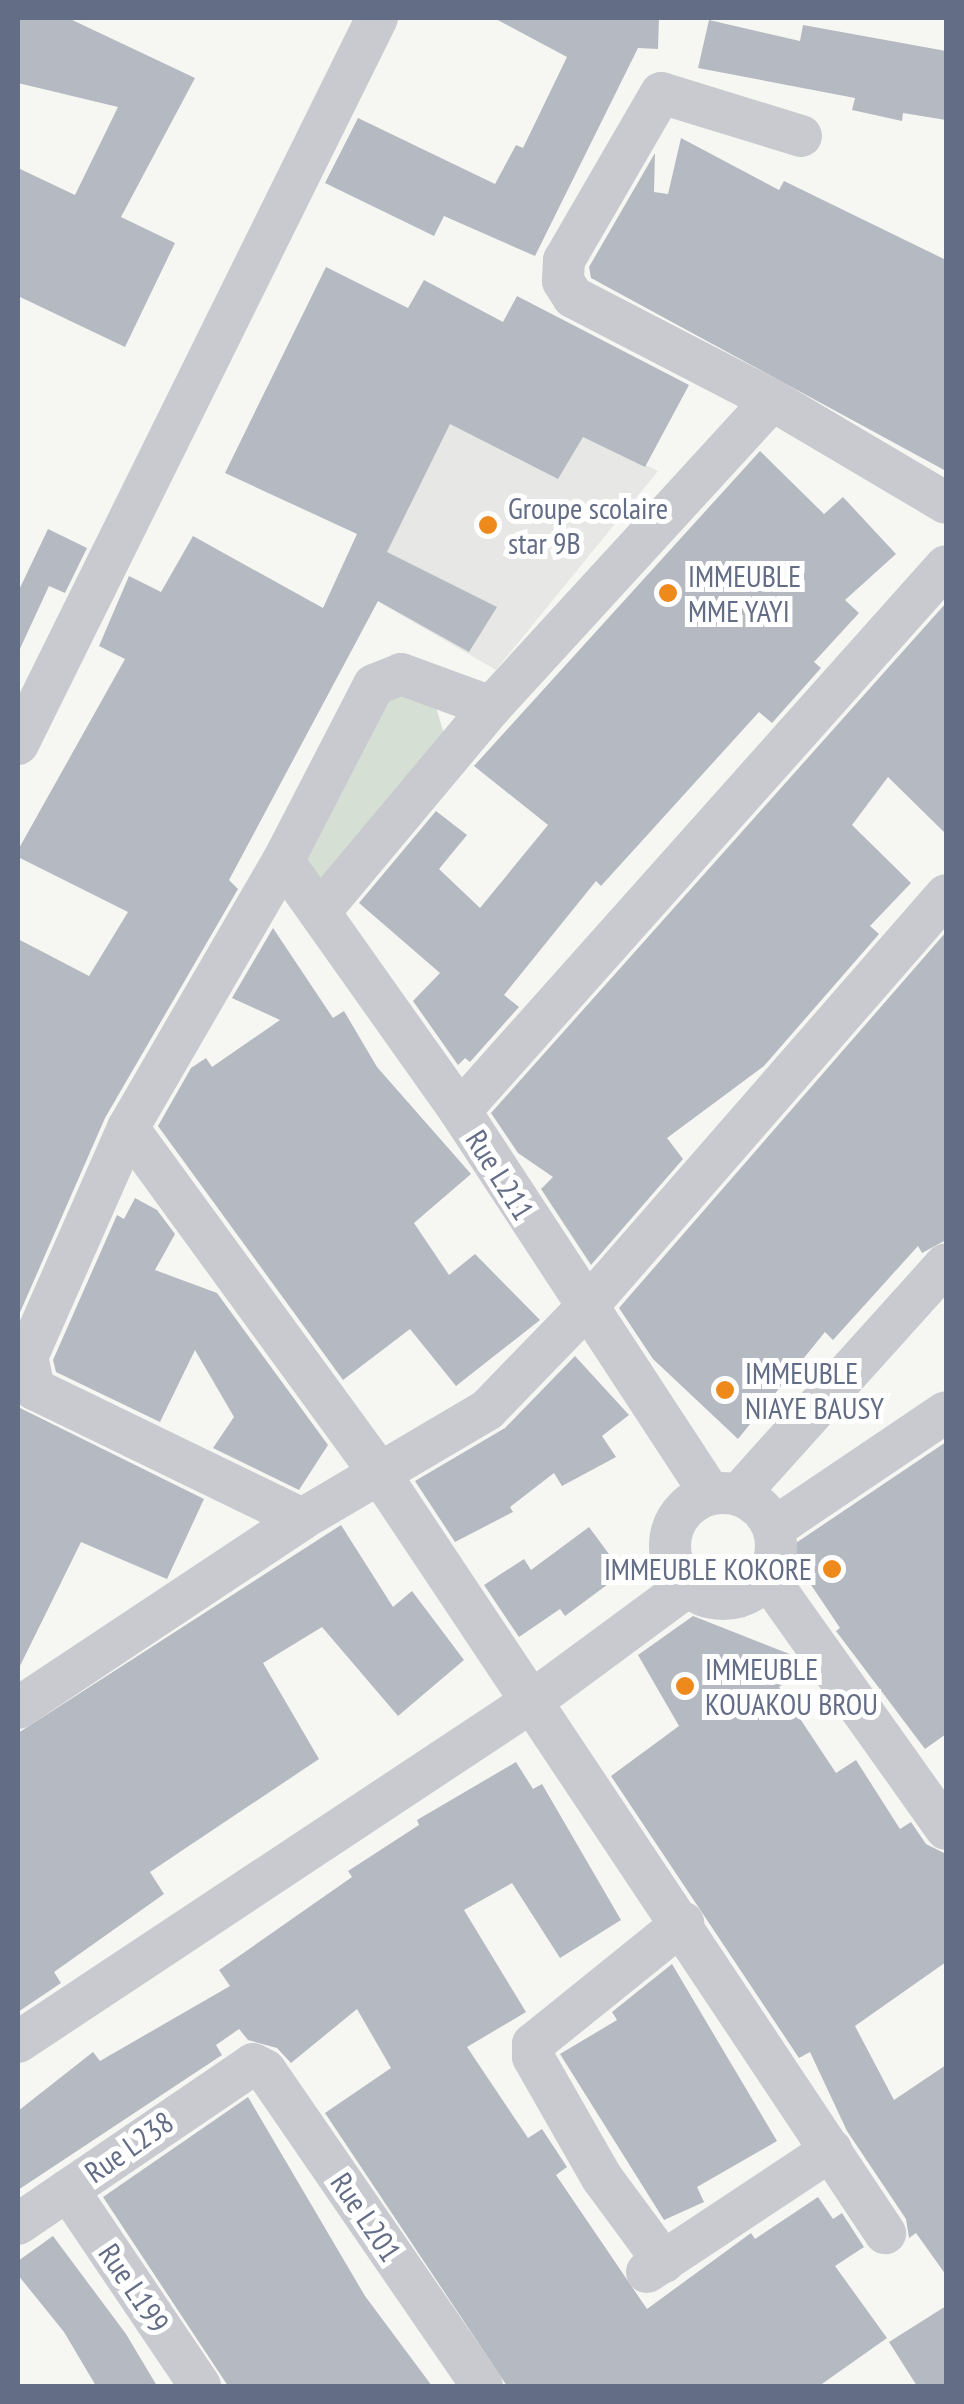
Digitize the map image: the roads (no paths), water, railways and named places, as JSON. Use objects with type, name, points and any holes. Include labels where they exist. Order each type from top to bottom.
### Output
[{"type":"street","points":[[18,744],[376,18]]},
{"type":"street","points":[[800,136],[661,93],[564,260],[563,280],[573,298],[772,400],[946,503]]},
{"type":"street","points":[[322,909],[491,707],[772,400]]},
{"type":"street","points":[[460,1111],[946,566]]},
{"type":"street","points":[[302,1519],[34,1390],[25,1374],[128,1128],[283,861],[374,685],[386,675],[401,674],[491,707]]},
{"type":"street","name":"Rue L211","points":[[283,861],[322,909],[460,1111],[584,1310],[725,1494]]},
{"type":"street","points":[[18,1708],[302,1519],[488,1410],[584,1310],[946,895]]},
{"type":"street","points":[[128,1128],[380,1474],[528,1704],[683,1924],[885,2233]]},
{"type":"street","points":[[725,1494],[946,1264]]},
{"type":"street","points":[[774,1528],[946,1412]]},
{"type":"street","points":[[725,1494],[754,1502],[774,1528],[775,1562],[755,1590],[721,1600],[688,1586],[676,1571],[671,1534],[692,1502],[725,1494]]},
{"type":"street","points":[[767,1577],[940,1804]]},
{"type":"street","points":[[18,2042],[528,1704],[688,1586]]},
{"type":"street","points":[[683,1924],[533,2044],[533,2057],[656,2267],[830,2150]]},
{"type":"street","name":"Rue L201","points":[[240,2070],[254,2064],[266,2070],[482,2386]]},
{"type":"street","name":"Rue L238","points":[[18,2224],[240,2070]]},
{"type":"street","name":"Rue L199","points":[[68,2190],[200,2386]]},
{"type":"place","name":"Groupe scolaire star 9B","points":[[488,525]]},
{"type":"place","name":"IMMEUBLE MME YAYI","points":[[668,593]]},
{"type":"place","name":"IMMEUBLE NIAYE BAUSY","points":[[725,1390]]},
{"type":"place","name":"IMMEUBLE KOKORE","points":[[832,1569]]},
{"type":"place","name":"IMMEUBLE KOUAKOU BROU","points":[[685,1686]]}]
